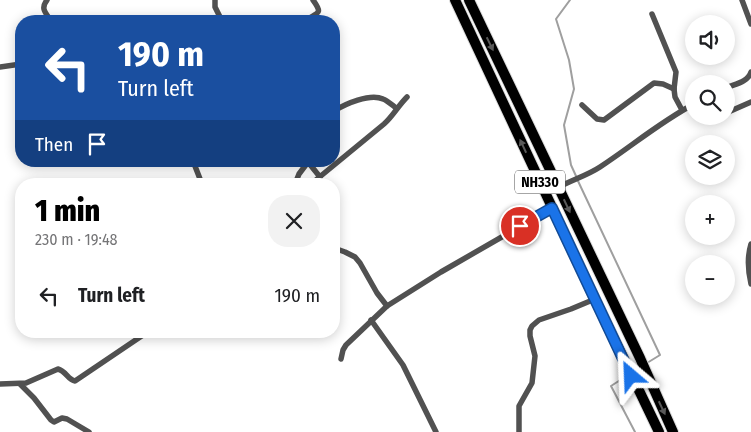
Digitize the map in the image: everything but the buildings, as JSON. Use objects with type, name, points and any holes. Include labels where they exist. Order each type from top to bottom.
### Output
[{"type":"highway","name":"NH330","points":[[455,0],[659,432]]},
{"type":"highway","name":"NH330","points":[[469,0],[640,358],[673,432]]},
{"type":"street","points":[[47,0],[44,8],[48,15]]},
{"type":"street","points":[[215,0],[215,7],[219,15]]},
{"type":"street","points":[[313,0],[319,8],[315,15]]},
{"type":"street","points":[[742,0],[751,24]]},
{"type":"street","points":[[652,14],[676,72],[675,97],[682,110]]},
{"type":"street","points":[[0,67],[15,65]]},
{"type":"street","points":[[735,84],[745,80],[750,76],[751,72]]},
{"type":"street","points":[[582,105],[597,119],[604,120],[654,83],[663,84],[674,89]]},
{"type":"street","points":[[340,108],[356,101],[374,98],[384,99],[396,108]]},
{"type":"street","points":[[340,160],[384,124],[392,116],[396,108],[407,98]]},
{"type":"street","points":[[735,109],[751,102]]},
{"type":"street","points":[[559,187],[600,167],[646,133],[685,108]]},
{"type":"street","points":[[298,178],[305,167]]},
{"type":"street","points":[[312,167],[320,177],[332,167]]},
{"type":"street","points":[[341,359],[346,345],[387,306],[441,272],[552,208]]},
{"type":"street","points":[[751,244],[748,260],[751,284]]},
{"type":"street","points":[[340,250],[355,257],[377,294],[387,306]]},
{"type":"street","points":[[519,432],[519,406],[532,382],[535,356],[530,336],[532,326],[539,320],[595,299]]},
{"type":"street","points":[[371,320],[403,365],[436,432]]},
{"type":"street","points":[[0,384],[30,382],[58,370],[64,372],[75,381],[139,338]]},
{"type":"street","points":[[20,384],[54,422],[67,418],[89,432]]},
{"type":"waterway","points":[[570,0],[556,19],[569,60],[574,89],[564,125],[571,165],[576,176]]},
{"type":"waterway","points":[[578,181],[660,355],[647,363]]},
{"type":"waterway","points":[[628,375],[611,386],[635,432]]},
{"type":"route","points":[[520,226],[552,208],[631,376]]}]
